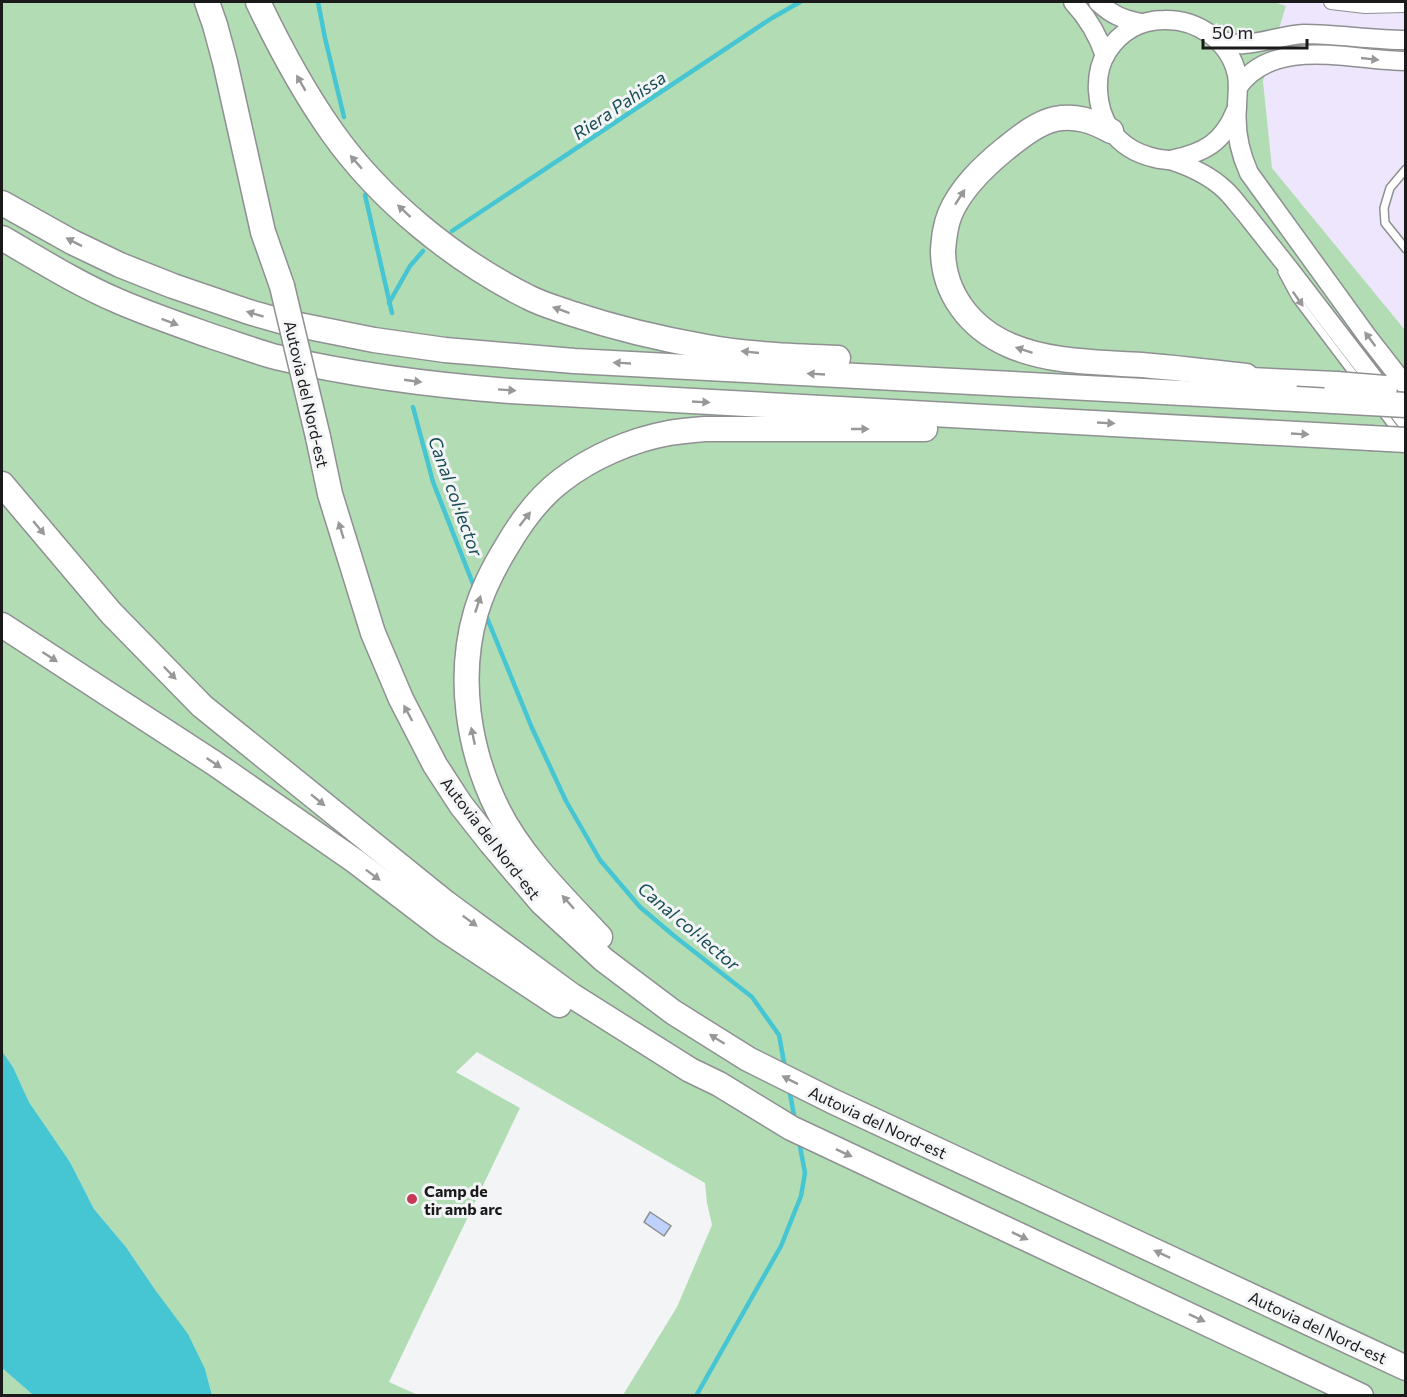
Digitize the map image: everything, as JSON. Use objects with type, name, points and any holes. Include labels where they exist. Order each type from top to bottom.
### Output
[{"type":"highway","points":[[207,2],[234,99],[263,232],[282,286]]},
{"type":"highway","name":"Autovia del Nord-est","points":[[222,2],[248,95],[278,233],[282,286],[330,494],[373,633],[401,699],[435,765],[461,805],[542,903],[604,960],[665,1006],[748,1059],[832,1101],[1406,1368]]},
{"type":"highway","points":[[258,2],[301,83],[332,132],[382,190],[450,250],[529,298],[558,309],[625,330],[708,348],[753,353],[1186,378],[1406,405]]},
{"type":"highway","points":[[1111,131],[1082,118],[1053,119],[1015,141],[971,180],[949,216],[945,228],[943,258],[946,278],[963,310],[982,330],[996,339],[1035,354],[1077,361],[1186,368],[1293,390]]},
{"type":"highway","points":[[2,203],[72,242],[120,265],[172,286],[249,312],[284,322],[374,340],[445,350],[597,362],[1293,390],[1336,384],[1406,388]]},
{"type":"highway","points":[[2,238],[116,300]]},
{"type":"highway","points":[[2,254],[26,269],[74,288],[116,300],[243,347],[275,356],[377,376],[448,386],[1370,438],[1406,442]]},
{"type":"highway","points":[[665,1006],[541,872],[510,832],[488,787],[480,763],[468,714],[466,676],[469,643],[482,593],[520,525],[546,494],[579,468],[613,450],[669,433],[705,429],[941,429],[1062,420]]},
{"type":"highway","points":[[2,484],[111,613],[202,706],[446,903],[571,995],[690,1070],[712,1089]]},
{"type":"highway","points":[[2,625],[214,763],[355,861],[453,935],[567,1011],[712,1089],[791,1128],[1361,1395]]},
{"type":"main road","points":[[1073,2],[1094,30],[1105,56]]},
{"type":"main road","points":[[1098,2],[1117,17],[1141,23]]},
{"type":"main road","points":[[1237,107],[1226,129],[1204,150],[1190,156],[1170,160],[1157,159],[1140,154],[1124,144],[1111,131],[1102,113],[1098,80],[1105,56],[1118,38],[1141,23],[1152,20],[1184,22],[1202,28],[1217,39],[1232,61],[1237,74],[1237,107],[1242,153],[1249,173],[1406,388]]},
{"type":"main road","points":[[1217,39],[1245,44],[1300,34],[1323,34],[1406,40]]},
{"type":"main road","points":[[1238,87],[1244,78],[1261,65],[1292,56],[1321,55],[1406,61]]},
{"type":"main road","points":[[1170,160],[1191,168],[1225,190],[1272,247],[1406,421]]},
{"type":"street","points":[[1331,2],[1365,6],[1406,5]]},
{"type":"lane","points":[[1405,170],[1390,188],[1384,208],[1385,223],[1406,249]]},
{"type":"lane","points":[[1272,247],[1296,298],[1406,442]]},
{"type":"shaded area","points":[[1274,2],[1405,2],[1405,330],[1272,168],[1263,81],[1286,6]]},
{"type":"green space","points":[[2,2],[1274,2],[1286,6],[1263,81],[1272,168],[1405,330],[1405,1395],[623,1395],[677,1307],[712,1225],[705,1183],[477,1052],[456,1072],[520,1108],[389,1382],[418,1395],[212,1395],[205,1369],[126,1247],[94,1209],[70,1162],[29,1102],[13,1067],[2,1051]]},
{"type":"green space","points":[[2,1368],[33,1395],[2,1395]]},
{"type":"water","points":[[2,1051],[13,1067],[29,1102],[70,1162],[94,1209],[126,1247],[188,1334],[205,1369],[212,1395],[33,1395],[2,1368]]},
{"type":"building","points":[[650,1212],[671,1226],[664,1236],[644,1222]]},
{"type":"waterway","name":"Canal col·lector","points":[[318,2],[344,117]]},
{"type":"waterway","name":"Riera Pahissa","points":[[452,231],[772,18],[800,2]]},
{"type":"waterway","name":"Canal col·lector","points":[[365,195],[392,313]]},
{"type":"waterway","name":"Riera Pahissa","points":[[389,303],[410,266],[423,251]]},
{"type":"waterway","name":"Canal col·lector","points":[[413,407],[433,482],[475,589]]},
{"type":"waterway","name":"Canal col·lector","points":[[485,613],[532,728],[566,801],[600,860],[640,907],[752,997],[779,1035],[785,1068]]},
{"type":"waterway","name":"Canal col·lector","points":[[789,1088],[795,1121]]},
{"type":"waterway","name":"Canal col·lector","points":[[696,1396],[781,1246],[801,1196],[805,1173],[799,1141]]},
{"type":"place","name":"Camp de tir amb arc","points":[[412,1199]]}]
